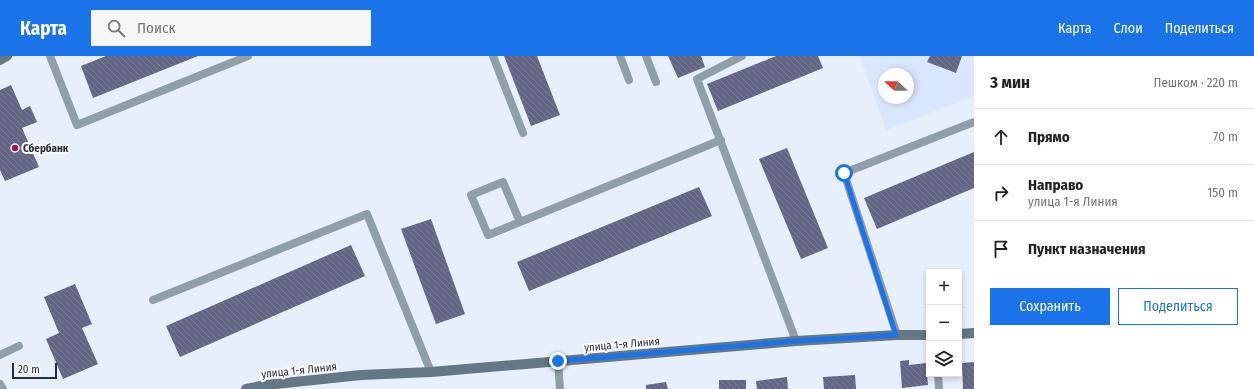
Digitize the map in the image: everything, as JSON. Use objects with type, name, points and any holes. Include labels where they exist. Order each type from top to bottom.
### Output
[{"type":"main road","points":[[0,60],[7,56]]},
{"type":"main road","points":[[962,334],[974,333]]},
{"type":"main road","name":"улица 1-я Линия","points":[[246,389],[361,375],[431,372],[796,341],[896,335],[926,335]]},
{"type":"lane","points":[[50,56],[77,125],[248,56]]},
{"type":"lane","points":[[493,56],[523,133]]},
{"type":"lane","points":[[620,56],[629,80]]},
{"type":"lane","points":[[646,56],[656,82]]},
{"type":"lane","points":[[742,56],[697,79],[796,341]]},
{"type":"lane","points":[[896,335],[844,173],[974,122]]},
{"type":"lane","points":[[520,222],[503,182],[472,195],[488,235],[520,222],[721,140]]},
{"type":"lane","points":[[153,300],[367,214],[431,372]]},
{"type":"lane","points":[[0,355],[19,346]]},
{"type":"lane","points":[[558,361],[560,389]]},
{"type":"lane","points":[[938,377],[939,389]]},
{"type":"lane","points":[[0,384],[3,389]]},
{"type":"shaded area","points":[[860,56],[974,56],[974,96],[886,130]]},
{"type":"building","points":[[106,56],[198,56],[93,98],[81,66]]},
{"type":"building","points":[[504,56],[537,56],[560,115],[531,126]]},
{"type":"building","points":[[668,56],[701,56],[705,67],[678,78]]},
{"type":"building","points":[[776,56],[818,56],[823,68],[718,111],[707,84]]},
{"type":"building","points":[[930,56],[962,56],[956,73],[927,62]]},
{"type":"building","name":"Сбербанк","points":[[11,85],[22,110],[30,106],[37,122],[22,128],[39,167],[5,181],[0,170],[0,90]]},
{"type":"building","points":[[787,148],[828,248],[801,259],[759,159]]},
{"type":"building","points":[[974,152],[974,188],[877,229],[864,198]]},
{"type":"building","points":[[699,187],[712,216],[529,291],[517,262]]},
{"type":"building","points":[[431,219],[465,314],[436,324],[401,229]]},
{"type":"building","points":[[351,245],[365,276],[180,357],[166,326]]},
{"type":"building","points":[[75,284],[92,324],[82,328],[98,364],[63,379],[46,339],[59,333],[44,297]]},
{"type":"building","points":[[909,360],[909,365],[926,363],[926,377],[927,377],[928,385],[902,388],[900,361]]},
{"type":"building","points":[[974,362],[974,389],[963,389],[962,363]]},
{"type":"building","points":[[855,375],[856,389],[824,389],[823,377]]},
{"type":"building","points":[[787,377],[788,389],[757,389],[756,381]]},
{"type":"building","points":[[719,380],[746,380],[746,389],[719,389]]},
{"type":"building","points":[[666,382],[668,389],[646,389],[646,385]]},
{"type":"place","name":"Сбербанк","points":[[15,148]]},
{"type":"route","points":[[558,361],[796,341],[896,335],[844,173]]}]
